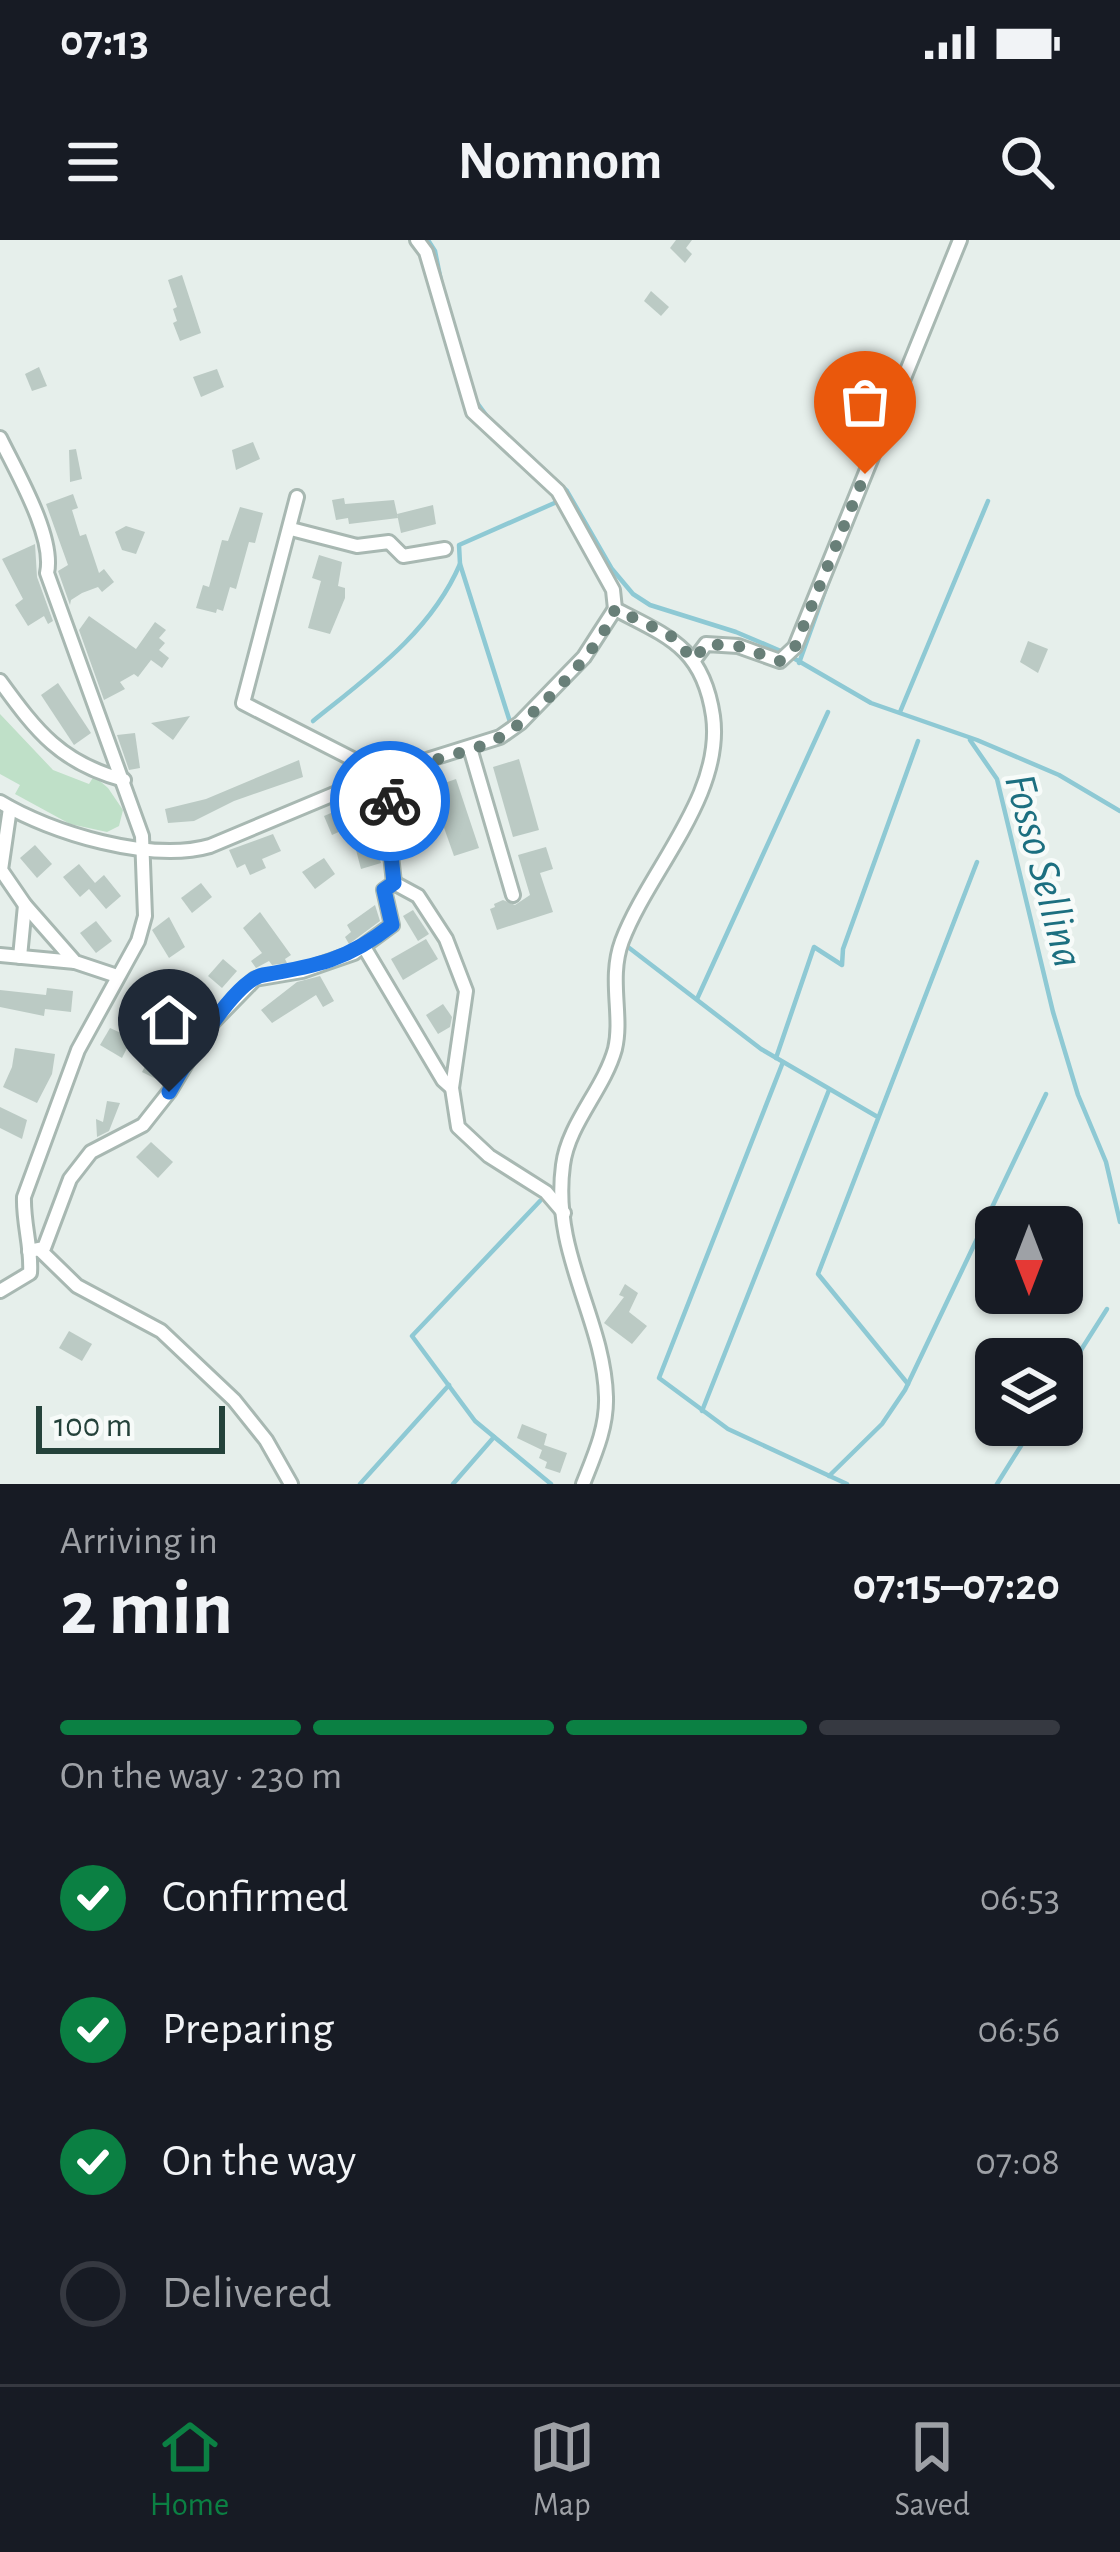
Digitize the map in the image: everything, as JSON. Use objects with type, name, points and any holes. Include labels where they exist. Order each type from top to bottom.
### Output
[{"type":"street","points":[[75,962],[1,870],[5,805],[66,831],[144,849],[184,852],[210,846],[382,774],[500,737],[520,723],[584,657],[615,609],[613,590],[558,491],[473,412],[426,252],[417,240]]},
{"type":"street","points":[[694,660],[706,644],[738,646],[780,661],[795,647],[960,240]]},
{"type":"street","points":[[0,438],[39,524],[50,561],[47,573],[124,780],[144,849],[145,916],[138,941],[78,1050],[24,1197],[23,1223],[35,1251],[104,1304],[161,1330],[234,1400],[266,1440],[291,1484]]},
{"type":"street","points":[[297,497],[243,703],[382,774],[400,831],[391,855],[394,883]]},
{"type":"street","points":[[291,529],[357,547],[389,542],[404,556],[445,549]]},
{"type":"street","points":[[583,1484],[602,1437],[607,1401],[603,1364],[568,1258],[563,1163],[614,1051],[613,992],[621,943],[714,760],[713,714],[694,660],[670,635],[615,609]]},
{"type":"street","points":[[0,681],[41,736],[68,758],[124,780]]},
{"type":"street","points":[[470,748],[513,895]]},
{"type":"street","points":[[394,883],[418,896],[446,939],[466,991],[452,1088],[458,1127],[489,1156],[546,1192],[564,1213]]},
{"type":"street","points":[[35,1251],[44,1248],[70,1179],[91,1152],[143,1125],[208,1027],[255,979],[302,971],[364,947],[392,925],[384,890],[394,883]]},
{"type":"street","points":[[0,890],[15,891]]},
{"type":"street","points":[[20,957],[25,905]]},
{"type":"street","points":[[364,947],[452,1088]]},
{"type":"street","points":[[0,955],[75,962],[117,976]]},
{"type":"street","points":[[0,1292],[30,1273],[35,1251]]},
{"type":"green space","points":[[0,714],[53,770],[89,784],[94,776],[108,788],[123,810],[119,826],[107,832],[70,824],[15,794],[20,785],[0,774]]},
{"type":"building","points":[[676,240],[692,240],[686,248],[692,254],[685,263],[670,248]]},
{"type":"building","points":[[182,275],[201,333],[180,341],[173,323],[177,307],[168,280]]},
{"type":"building","points":[[651,291],[669,307],[661,316],[644,301]]},
{"type":"building","points":[[39,367],[47,386],[32,391],[25,374]]},
{"type":"building","points":[[217,369],[224,387],[201,397],[193,377]]},
{"type":"building","points":[[253,442],[260,459],[236,470],[232,450]]},
{"type":"building","points":[[76,449],[82,479],[70,482],[69,450]]},
{"type":"building","points":[[73,494],[78,508],[72,510],[80,536],[86,534],[99,573],[104,569],[114,582],[102,592],[98,587],[82,593],[70,605],[58,571],[68,565],[46,504]]},
{"type":"building","points":[[344,498],[345,504],[394,500],[398,518],[349,524],[348,518],[336,520],[332,500]]},
{"type":"building","points":[[433,505],[436,524],[401,533],[397,514]]},
{"type":"building","points":[[240,507],[263,513],[236,589],[230,587],[223,611],[196,608],[203,585],[209,587],[222,540],[228,541]]},
{"type":"building","points":[[126,526],[145,532],[136,554],[122,550],[115,532]]},
{"type":"building","points":[[35,544],[37,577],[53,621],[48,624],[44,616],[28,626],[15,605],[23,599],[2,559]]},
{"type":"building","points":[[319,555],[342,562],[338,586],[345,588],[345,598],[330,634],[308,628],[321,581],[312,578]]},
{"type":"building","points":[[89,616],[136,649],[155,622],[166,630],[159,638],[165,643],[159,650],[169,658],[162,668],[151,660],[138,677],[134,674],[120,682],[125,689],[104,700],[79,630]]},
{"type":"building","points":[[1028,641],[1048,649],[1038,673],[1020,662]]},
{"type":"building","points":[[58,683],[91,733],[74,745],[41,695]]},
{"type":"building","points":[[190,716],[173,740],[151,723]]},
{"type":"building","points":[[135,733],[140,768],[129,770],[117,735]]},
{"type":"building","points":[[519,759],[539,830],[513,837],[493,767]]},
{"type":"building","points":[[299,760],[303,777],[194,821],[168,823],[165,809],[206,799]]},
{"type":"building","points":[[456,779],[479,848],[454,856],[430,788]]},
{"type":"building","points":[[366,798],[374,816],[332,835],[324,816]]},
{"type":"building","points":[[273,834],[281,851],[262,859],[266,868],[250,875],[245,864],[237,868],[229,850]]},
{"type":"building","points":[[375,841],[381,863],[361,869],[355,846]]},
{"type":"building","points":[[35,845],[52,864],[37,878],[20,858]]},
{"type":"building","points":[[546,847],[553,869],[540,873],[553,912],[497,930],[490,909],[494,904],[503,900],[515,905],[530,895],[518,855]]},
{"type":"building","points":[[324,858],[335,874],[315,889],[302,872]]},
{"type":"building","points":[[79,864],[95,883],[104,875],[121,896],[106,909],[89,889],[80,897],[63,877]]},
{"type":"building","points":[[201,883],[212,897],[192,913],[181,898]]},
{"type":"building","points":[[375,905],[380,921],[349,944],[347,925]]},
{"type":"building","points":[[413,910],[429,934],[418,941],[403,916]]},
{"type":"building","points":[[260,912],[291,955],[287,963],[272,965],[269,961],[256,968],[251,961],[262,953],[243,928]]},
{"type":"building","points":[[169,917],[185,947],[169,958],[152,930]]},
{"type":"building","points":[[96,921],[112,941],[96,953],[80,933]]},
{"type":"building","points":[[426,939],[438,959],[403,980],[391,959]]},
{"type":"building","points":[[223,959],[237,971],[222,988],[208,976]]},
{"type":"building","points":[[320,976],[334,1001],[323,1007],[316,995],[272,1023],[261,1010],[297,982]]},
{"type":"building","points":[[47,988],[73,991],[71,1012],[45,1009],[44,1016],[0,1007],[0,990],[46,995]]},
{"type":"building","points":[[154,990],[166,996],[154,1020],[142,1015]]},
{"type":"building","points":[[443,1004],[452,1017],[450,1027],[438,1034],[426,1015]]},
{"type":"building","points":[[184,1008],[196,1014],[158,1080],[142,1072],[159,1040],[166,1044]]},
{"type":"building","points":[[110,1028],[132,1038],[122,1058],[100,1045]]},
{"type":"building","points":[[15,1048],[55,1054],[52,1074],[37,1103],[3,1087]]},
{"type":"building","points":[[107,1101],[120,1103],[109,1131],[97,1137],[96,1119],[103,1122]]},
{"type":"building","points":[[0,1107],[27,1120],[22,1139],[0,1128]]},
{"type":"building","points":[[151,1142],[173,1162],[158,1178],[136,1157]]},
{"type":"building","points":[[625,1284],[638,1293],[629,1312],[647,1326],[632,1344],[604,1323],[624,1297],[619,1295]]},
{"type":"building","points":[[69,1331],[92,1344],[82,1361],[59,1348]]},
{"type":"building","points":[[522,1424],[547,1434],[544,1445],[567,1453],[560,1473],[545,1468],[547,1462],[539,1458],[542,1450],[517,1438]]},
{"type":"waterway","name":"Fosso Sellina","points":[[428,240],[435,251],[443,291]]},
{"type":"waterway","points":[[871,475],[919,357]]},
{"type":"waterway","name":"Fosso Sellina","points":[[475,400],[489,419],[567,491],[612,569],[633,594],[650,605],[783,652],[871,703],[1059,775],[1120,811]]},
{"type":"waterway","points":[[511,725],[460,564],[459,545],[559,501]]},
{"type":"waterway","points":[[900,712],[988,501]]},
{"type":"waterway","points":[[799,663],[835,563]]},
{"type":"waterway","points":[[313,721],[416,632],[460,564]]},
{"type":"waterway","points":[[697,999],[828,712]]},
{"type":"waterway","name":"Fosso Sellina","points":[[970,740],[997,779],[1053,1012],[1078,1095],[1106,1162],[1120,1222]]},
{"type":"waterway","points":[[776,1058],[814,947],[842,965],[843,949],[918,741]]},
{"type":"waterway","points":[[908,1384],[818,1274],[977,862]]},
{"type":"waterway","points":[[628,947],[761,1049],[876,1116]]},
{"type":"waterway","points":[[783,1062],[659,1378],[728,1429],[847,1484]]},
{"type":"waterway","points":[[702,1411],[829,1090]]},
{"type":"waterway","points":[[829,1476],[882,1424],[905,1390],[1046,1094]]},
{"type":"waterway","points":[[540,1201],[412,1336],[475,1421],[551,1484]]},
{"type":"waterway","points":[[1083,1347],[1107,1309]]},
{"type":"waterway","points":[[360,1484],[449,1385]]},
{"type":"waterway","points":[[453,1484],[494,1437]]},
{"type":"waterway","points":[[997,1484],[1021,1446]]},
{"type":"way so far","points":[[390,801],[382,774],[489,743],[511,730],[584,657],[615,609],[670,635],[694,660],[706,644],[723,643],[780,661],[795,647],[865,474]]},
{"type":"route","points":[[169,1092],[208,1027],[255,979],[302,971],[354,953],[392,925],[384,890],[394,883],[391,855],[400,831],[390,801]]}]
